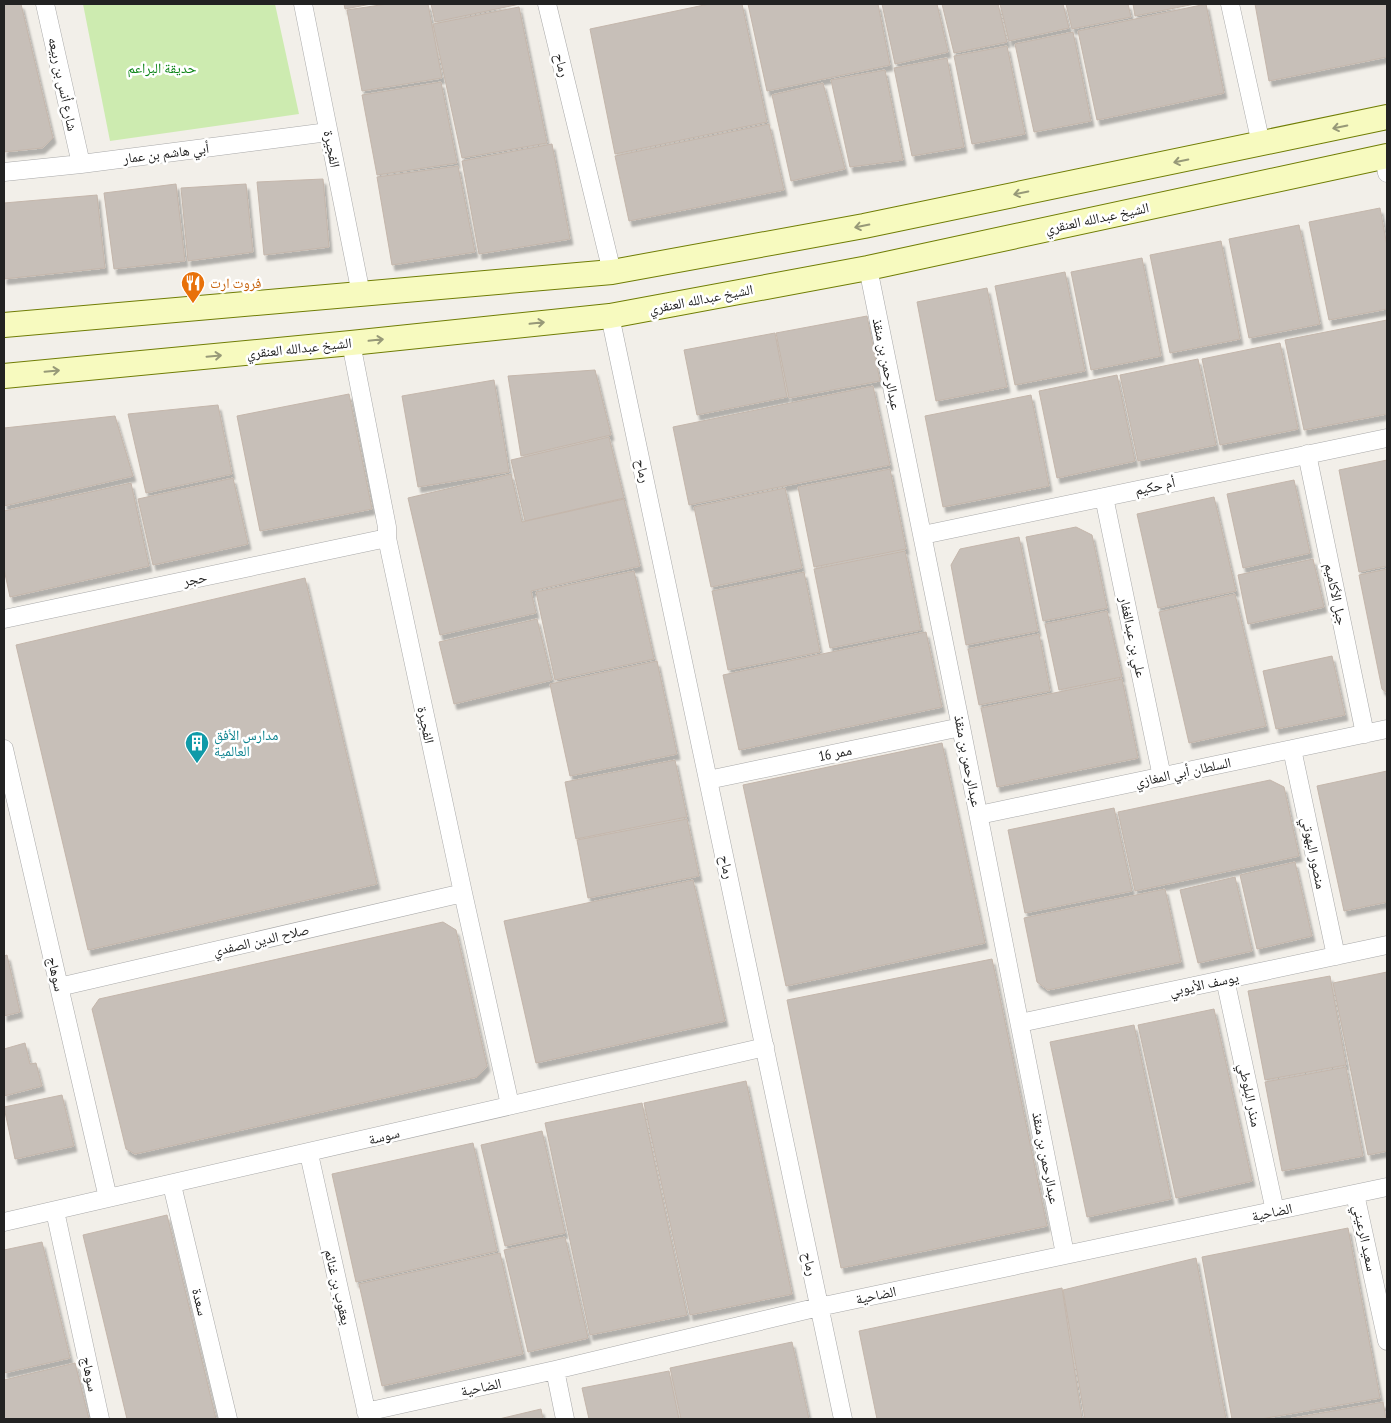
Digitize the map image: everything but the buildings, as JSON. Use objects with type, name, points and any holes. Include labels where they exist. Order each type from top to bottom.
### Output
[{"type":"street","name":"شارع أنس بن ربيعه","points":[[45,4],[81,164]]},
{"type":"street","name":"الفجيرة","points":[[304,4],[361,294]]},
{"type":"street","name":"رماح","points":[[547,4],[612,272]]},
{"type":"street","points":[[1230,4],[1261,144]]},
{"type":"street","points":[[4,325],[612,272],[864,226],[1387,117]]},
{"type":"street","name":"أبي هاشم بن عمار","points":[[4,172],[328,132]]},
{"type":"street","name":"الشيخ عبدالله العنقري","points":[[4,376],[610,316],[868,268],[1386,162]]},
{"type":"street","name":"عبدالرحمن بن منقذ","points":[[868,268],[962,727],[1065,1254]]},
{"type":"street","name":"رماح","points":[[610,316],[843,1419]]},
{"type":"street","name":"الفجيرة","points":[[351,343],[387,527],[387,538],[462,893],[510,1105]]},
{"type":"street","name":"أم حكيم","points":[[923,535],[1387,438]]},
{"type":"street","name":"جبل الأكاميم","points":[[1307,454],[1365,734]]},
{"type":"street","name":"علي بن عبدالغفار","points":[[1104,497],[1162,777]]},
{"type":"street","name":"حجر","points":[[4,619],[387,538]]},
{"type":"street","name":"ممر 16","points":[[708,780],[962,727]]},
{"type":"street","name":"السلطان أبي المغازي","points":[[979,815],[1387,729]]},
{"type":"street","name":"سوهاج","points":[[4,749],[108,1198]]},
{"type":"street","name":"منصور البهوتي","points":[[1292,749],[1336,956]]},
{"type":"street","name":"صلاح الدين الصفدي","points":[[59,987],[462,893]]},
{"type":"street","name":"يوسف الأيوبي","points":[[1020,1023],[1387,945]]},
{"type":"street","name":"منذر البلوطي","points":[[1226,979],[1275,1211]]},
{"type":"street","name":"سوسة","points":[[4,1222],[309,1154],[510,1105],[765,1047]]},
{"type":"street","name":"يعقوب بن غنائم","points":[[309,1154],[367,1416]]},
{"type":"street","name":"سعدة","points":[[172,1184],[228,1419]]},
{"type":"street","name":"الضاحية","points":[[367,1416],[819,1307],[1387,1187]]},
{"type":"street","name":"سعيد الرعيني","points":[[1356,1194],[1387,1341]]},
{"type":"street","name":"سوهاج","points":[[55,1211],[100,1419]]},
{"type":"street","points":[[554,1370],[566,1419]]},
{"type":"green space","name":"حديقة البراعم","points":[[83,4],[275,4],[299,114],[110,141]]},
{"type":"place","name":"فروت ارت","points":[[193,304]]},
{"type":"place","name":"مدارس الأفق العالمية","points":[[197,764]]}]
